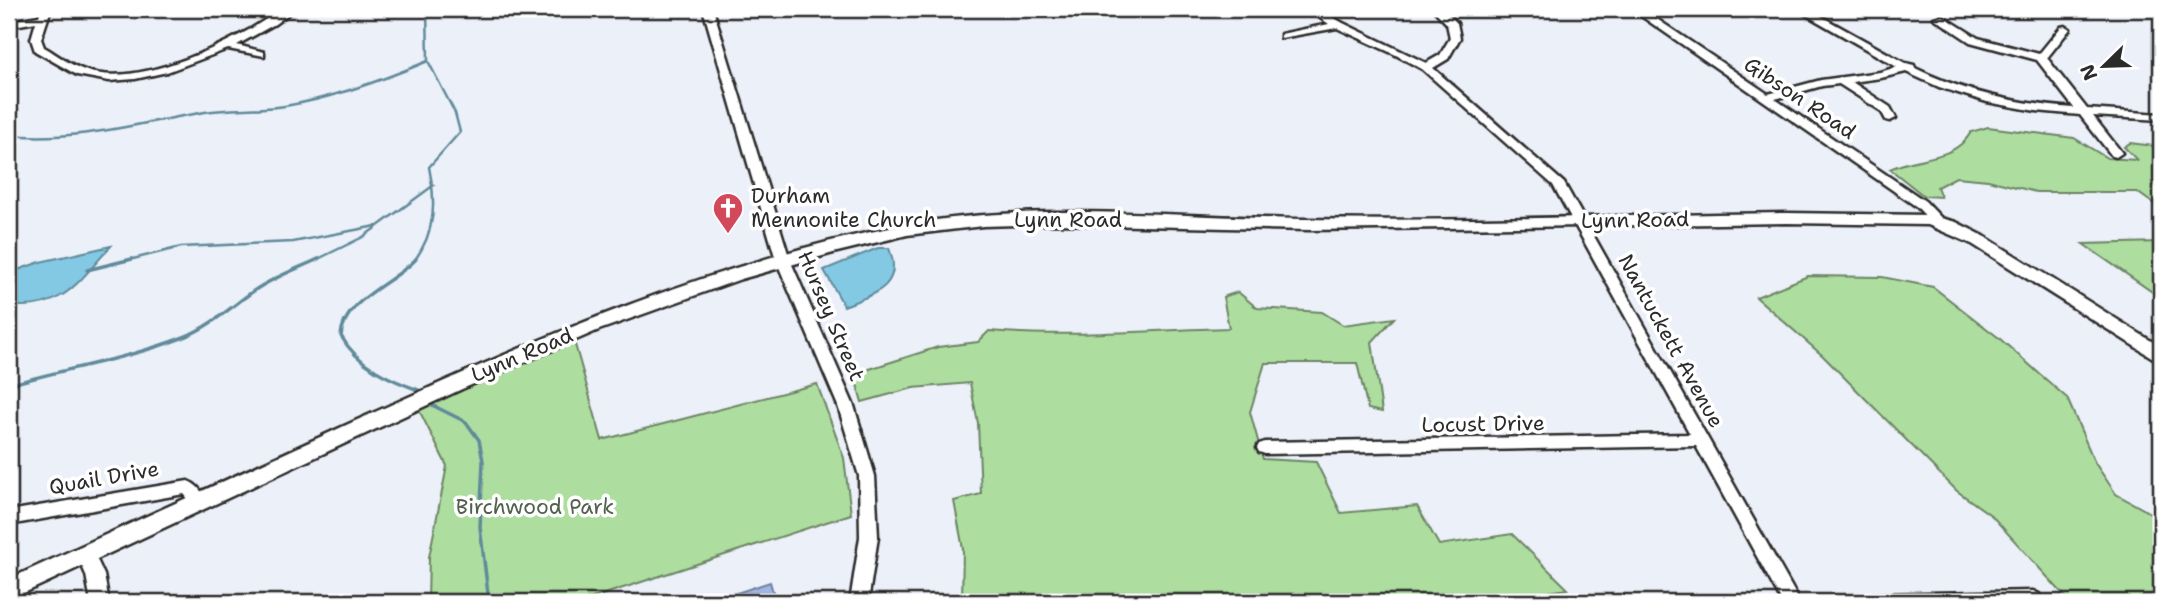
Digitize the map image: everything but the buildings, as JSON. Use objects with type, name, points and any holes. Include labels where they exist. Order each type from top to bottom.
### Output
[{"type":"street","points":[[45,13],[36,39],[39,49],[87,75],[151,72],[196,59],[271,23],[290,9]]},
{"type":"street","name":"Hursey Street","points":[[708,9],[783,260],[846,406],[867,476],[869,537],[859,602]]},
{"type":"street","name":"Nantuckett Avenue","points":[[1312,9],[1338,25],[1401,52],[1426,67],[1550,174],[1580,221],[1791,602]]},
{"type":"street","points":[[1426,67],[1444,57],[1455,38],[1452,23],[1438,9]]},
{"type":"street","name":"Gibson Road","points":[[1636,9],[1921,204],[1940,223]]},
{"type":"street","points":[[1801,9],[1946,86],[1980,97],[2161,117]]},
{"type":"street","points":[[9,24],[45,13]]},
{"type":"street","points":[[1939,18],[1974,40],[2041,58],[2116,153]]},
{"type":"street","points":[[1285,36],[1338,25]]},
{"type":"street","points":[[2041,58],[2065,29]]},
{"type":"street","points":[[226,45],[260,54]]},
{"type":"street","points":[[1767,98],[1910,67]]},
{"type":"street","points":[[1841,80],[1886,109],[1890,118]]},
{"type":"street","name":"Lynn Road","points":[[9,590],[529,351],[655,301],[783,260],[906,230],[1000,220],[1309,225],[1896,218],[1940,223],[1978,240],[2161,356]]},
{"type":"street","name":"Locust Drive","points":[[1265,448],[1702,440]]},
{"type":"street","name":"Quail Drive","points":[[9,518],[188,487],[195,491],[200,502]]},
{"type":"street","points":[[86,554],[95,575],[100,602]]},
{"type":"street","points":[[1872,602],[2033,599]]},
{"type":"green space","points":[[1988,127],[2074,138],[2107,158],[2137,160],[2124,147],[2130,143],[2161,147],[2161,209],[2137,192],[2036,192],[1988,180],[1956,177],[1937,187],[1941,197],[1924,196],[1890,169],[1945,153],[1964,142],[1971,132]]},
{"type":"green space","points":[[2161,242],[2161,298],[2083,244]]},
{"type":"green space","points":[[1808,276],[1882,277],[1933,287],[1999,338],[2067,398],[2095,463],[2116,494],[2161,519],[2161,602],[2070,602],[1992,516],[1957,491],[1823,356],[1756,297]]},
{"type":"green space","points":[[1238,292],[1257,308],[1322,312],[1343,325],[1394,318],[1372,342],[1382,412],[1368,409],[1357,363],[1265,363],[1250,412],[1263,459],[1316,462],[1341,513],[1417,506],[1439,545],[1512,534],[1568,589],[1478,602],[962,602],[963,549],[954,501],[981,494],[978,423],[970,383],[913,388],[862,402],[854,374],[938,347],[978,342],[989,331],[1079,334],[1229,328],[1223,297]]},
{"type":"green space","name":"Birchwood Park","points":[[574,341],[602,440],[817,384],[844,458],[851,514],[580,602],[428,602],[429,557],[447,466],[418,408]]},
{"type":"water","points":[[111,246],[79,282],[56,299],[43,304],[9,305],[9,274],[12,272],[40,262]]},
{"type":"water","points":[[878,248],[889,248],[893,261],[890,280],[876,292],[844,306],[824,270]]},
{"type":"waterway","points":[[427,9],[428,61]]},
{"type":"waterway","points":[[9,135],[83,134],[205,112],[285,106],[358,88],[428,61]]},
{"type":"waterway","points":[[428,61],[455,113],[460,132],[429,167],[432,186]]},
{"type":"waterway","points":[[314,261],[363,237],[432,186]]},
{"type":"waterway","points":[[414,261],[427,239],[430,227],[432,186]]},
{"type":"waterway","points":[[125,261],[181,247],[293,242],[376,226]]},
{"type":"waterway","points":[[87,270],[132,259]]},
{"type":"waterway","points":[[9,385],[141,351],[184,337],[212,322],[262,285],[318,259]]},
{"type":"waterway","points":[[414,261],[350,312],[341,336],[356,356],[376,371],[421,391]]},
{"type":"waterway","points":[[432,405],[466,422],[479,440],[483,461],[480,527],[489,602]]},
{"type":"place","name":"Durham Mennonite Church","points":[[728,235]]}]
